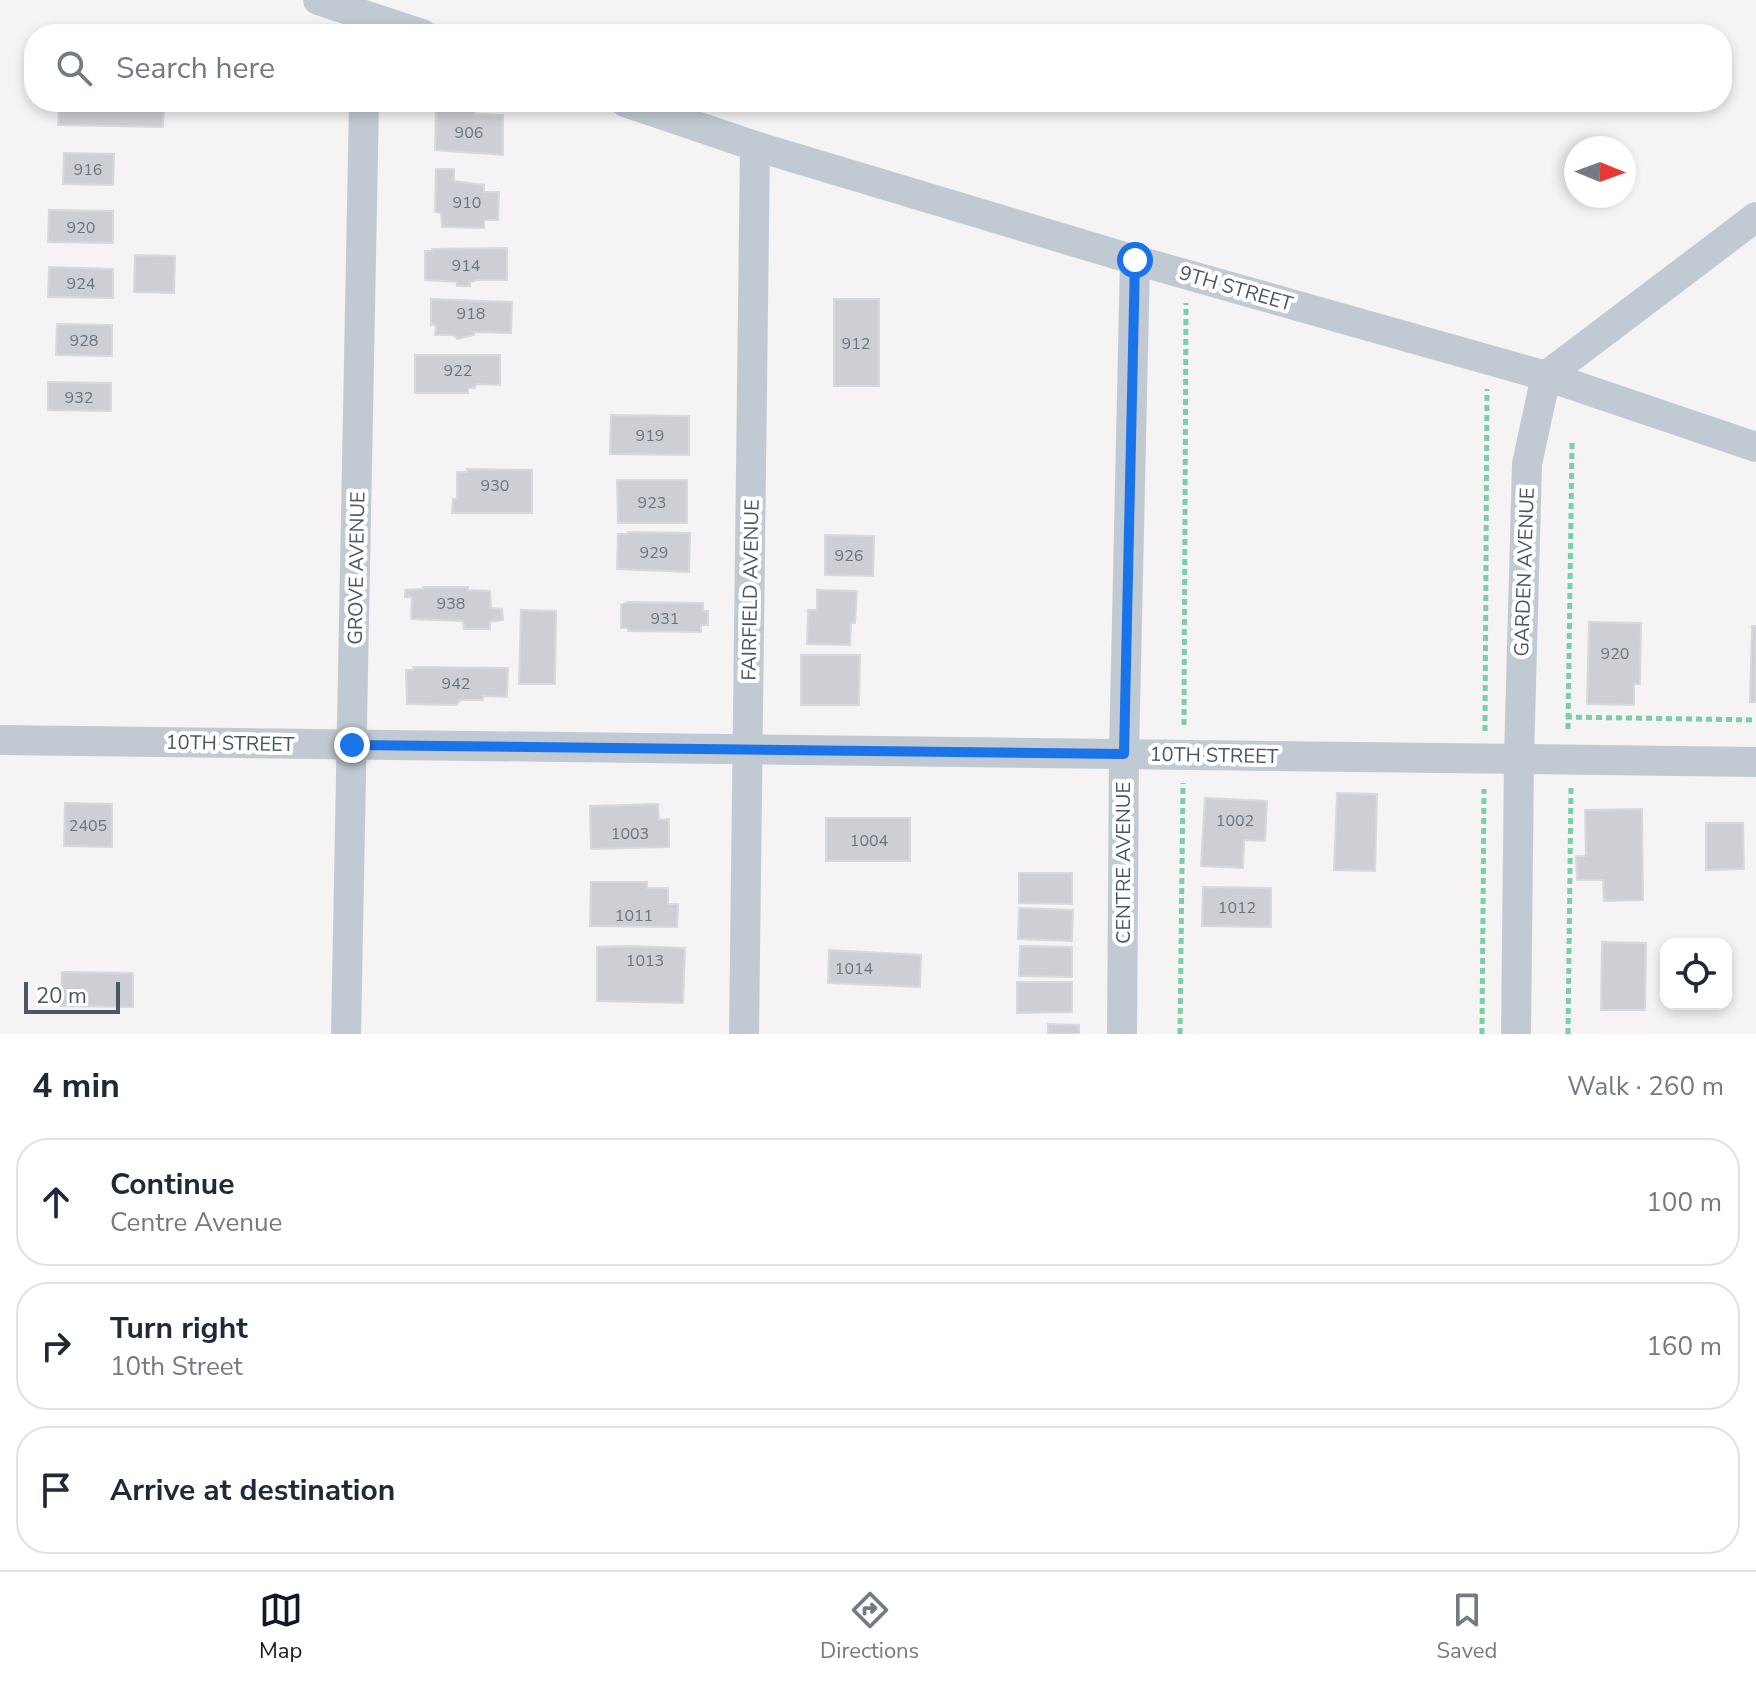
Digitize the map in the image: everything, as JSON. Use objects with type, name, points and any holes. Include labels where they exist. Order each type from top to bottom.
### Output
[{"type":"street","points":[[318,0],[366,24]]},
{"type":"street","name":"GROVE AVENUE","points":[[346,1034],[364,112]]},
{"type":"street","name":"9TH STREET","points":[[655,112],[755,146],[1135,260],[1546,376],[1756,447]]},
{"type":"street","name":"FAIRFIELD AVENUE","points":[[744,1034],[755,146]]},
{"type":"street","points":[[1546,376],[1756,217]]},
{"type":"street","name":"CENTRE AVENUE","points":[[1122,1034],[1124,754],[1135,260]]},
{"type":"street","name":"GARDEN AVENUE","points":[[1516,1034],[1527,464],[1546,376]]},
{"type":"street","name":"10TH STREET","points":[[0,740],[1756,762]]},
{"type":"path","points":[[1180,1034],[1186,292]]},
{"type":"path","points":[[1482,1034],[1487,385]]},
{"type":"path","points":[[1566,717],[1756,720]]},
{"type":"building","points":[[59,112],[164,112],[163,127],[58,125]]},
{"type":"building","points":[[436,112],[503,115],[503,155],[435,150]]},
{"type":"building","points":[[64,153],[114,154],[113,185],[63,184]]},
{"type":"building","points":[[436,169],[454,169],[454,181],[484,185],[484,192],[499,192],[498,220],[484,220],[484,228],[442,227],[441,213],[435,212]]},
{"type":"building","points":[[49,210],[113,211],[113,243],[48,242]]},
{"type":"building","points":[[507,248],[507,280],[477,280],[470,282],[470,286],[457,286],[457,282],[425,280],[425,251]]},
{"type":"building","points":[[135,255],[175,256],[174,293],[134,292]]},
{"type":"building","points":[[49,267],[113,269],[113,298],[48,297]]},
{"type":"building","points":[[431,299],[512,302],[511,333],[474,332],[474,335],[457,339],[454,335],[435,335],[436,325],[431,325]]},
{"type":"building","points":[[834,299],[879,299],[879,386],[834,386]]},
{"type":"building","points":[[57,324],[112,325],[112,356],[56,355]]},
{"type":"building","points":[[415,355],[500,355],[500,385],[476,384],[475,388],[468,388],[468,393],[415,393]]},
{"type":"building","points":[[48,382],[111,383],[111,411],[48,410]]},
{"type":"building","points":[[611,415],[689,416],[689,455],[610,454]]},
{"type":"building","points":[[467,469],[532,470],[532,513],[452,513],[453,499],[457,499],[457,472],[467,472]]},
{"type":"building","points":[[617,480],[687,480],[687,523],[618,523]]},
{"type":"building","points":[[690,533],[689,572],[617,569],[618,534]]},
{"type":"building","points":[[825,535],[874,536],[873,576],[825,575]]},
{"type":"building","points":[[468,587],[468,590],[490,591],[491,608],[502,609],[503,620],[490,622],[490,629],[464,629],[463,621],[411,619],[412,597],[405,597],[405,590]]},
{"type":"building","points":[[817,590],[857,591],[850,645],[807,644],[808,610],[817,610]]},
{"type":"building","points":[[628,602],[703,603],[703,611],[708,611],[708,625],[701,625],[701,632],[628,631],[628,628],[621,628],[621,605]]},
{"type":"building","points":[[521,610],[556,611],[555,684],[519,684]]},
{"type":"building","points":[[1589,622],[1641,623],[1640,684],[1634,684],[1634,705],[1587,704]]},
{"type":"building","points":[[1752,626],[1756,626],[1756,702],[1750,702]]},
{"type":"building","points":[[801,655],[860,655],[859,705],[801,705]]},
{"type":"building","points":[[413,667],[508,668],[507,697],[483,696],[483,700],[461,700],[456,705],[407,704],[406,670],[413,670]]},
{"type":"building","points":[[1337,793],[1377,794],[1375,871],[1334,870]]},
{"type":"building","points":[[1205,798],[1267,801],[1265,841],[1244,840],[1243,868],[1201,866]]},
{"type":"building","points":[[65,803],[112,804],[112,847],[64,846]]},
{"type":"building","points":[[658,804],[659,820],[669,819],[669,847],[591,849],[590,806]]},
{"type":"building","points":[[1642,809],[1643,900],[1604,901],[1603,880],[1577,880],[1576,856],[1586,856],[1585,810]]},
{"type":"building","points":[[826,818],[910,818],[910,861],[826,861]]},
{"type":"building","points":[[1706,823],[1743,823],[1744,869],[1706,870]]},
{"type":"building","points":[[1019,873],[1072,873],[1072,904],[1019,903]]},
{"type":"building","points":[[591,882],[647,882],[647,888],[668,888],[668,904],[678,904],[677,927],[590,926]]},
{"type":"building","points":[[1203,887],[1271,888],[1271,927],[1202,926]]},
{"type":"building","points":[[1019,908],[1073,910],[1072,941],[1018,939]]},
{"type":"building","points":[[1602,942],[1646,943],[1645,1010],[1601,1010]]},
{"type":"building","points":[[1020,946],[1072,947],[1072,977],[1019,976]]},
{"type":"building","points":[[597,947],[685,948],[683,1003],[597,1001]]},
{"type":"building","points":[[829,950],[921,955],[920,987],[828,983]]},
{"type":"building","points":[[62,972],[133,973],[133,1007],[61,1006]]},
{"type":"building","points":[[1017,982],[1072,982],[1072,1012],[1017,1013]]},
{"type":"building","points":[[1048,1024],[1079,1025],[1079,1034],[1048,1034]]},
{"type":"route","points":[[352,745],[1124,754],[1135,260]]}]
